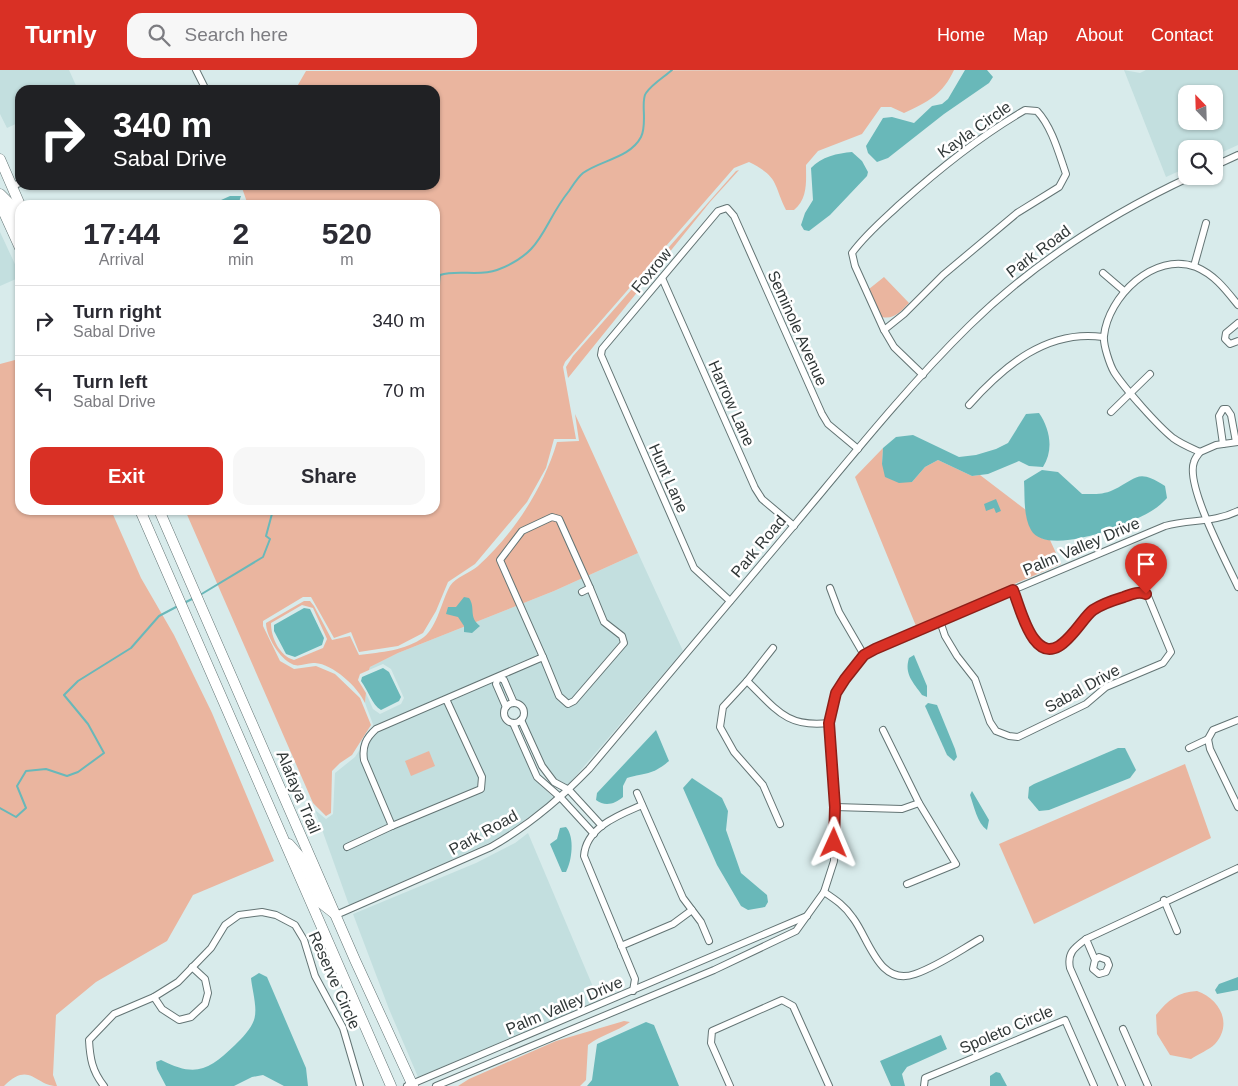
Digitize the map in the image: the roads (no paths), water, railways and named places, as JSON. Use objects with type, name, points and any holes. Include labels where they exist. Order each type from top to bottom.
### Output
[{"type":"main road","points":[[0,159],[15,183]]},
{"type":"main road","points":[[0,179],[15,185]]},
{"type":"main road","points":[[0,194],[9,203],[15,216]]},
{"type":"main road","points":[[1,209],[15,238]]},
{"type":"main road","name":"Alafaya Trail","points":[[142,515],[392,1086]]},
{"type":"main road","name":"Alafaya Trail","points":[[161,515],[411,1085]]},
{"type":"main road","points":[[225,703],[238,706],[249,715]]},
{"type":"main road","points":[[281,834],[302,860],[321,903],[336,915]]},
{"type":"street","points":[[196,70],[204,85]]},
{"type":"street","name":"Kayla Circle","points":[[884,330],[904,314],[943,275],[1017,213],[1059,187],[1066,174],[1043,117],[1037,111],[1025,110],[958,154],[872,230],[852,253],[855,266],[884,330],[894,346],[923,375]]},
{"type":"street","points":[[1223,162],[1238,155]]},
{"type":"street","name":"Park Road","points":[[336,915],[491,846],[527,824],[561,798],[858,449],[969,326],[1054,255],[1122,210],[1178,183]]},
{"type":"street","name":"Foxrow","points":[[600,355],[602,349],[718,211],[727,208]]},
{"type":"street","name":"Seminole Avenue","points":[[727,208],[734,216],[822,414],[828,424],[858,449]]},
{"type":"street","points":[[1194,266],[1206,223]]},
{"type":"street","points":[[1200,452],[1173,438],[1131,393],[1113,371],[1103,337],[1114,307],[1124,291],[1147,272],[1160,267],[1194,266],[1216,279],[1238,305]]},
{"type":"street","points":[[1103,273],[1124,291]]},
{"type":"street","name":"Harrow Lane","points":[[662,278],[755,488],[762,499],[794,526]]},
{"type":"street","points":[[1238,323],[1226,332],[1225,338],[1230,344],[1238,341]]},
{"type":"street","points":[[969,405],[986,386],[1015,360],[1054,340],[1076,336],[1103,337]]},
{"type":"street","name":"Hunt Lane","points":[[600,355],[694,568],[730,601]]},
{"type":"street","points":[[1111,412],[1150,374]]},
{"type":"street","points":[[1223,444],[1219,416],[1223,409],[1227,409],[1231,415],[1237,442],[1223,444],[1200,452],[1193,462],[1194,480],[1208,521],[1238,587]]},
{"type":"street","name":"Palm Valley Drive","points":[[436,1086],[735,960],[796,931],[824,892],[834,861],[835,807],[829,723],[836,693],[864,655],[1165,526],[1182,521],[1208,521],[1238,511]]},
{"type":"street","points":[[552,517],[559,519],[604,622],[622,636],[624,643],[574,701],[568,704],[559,696],[544,657],[500,560],[522,531],[552,517]]},
{"type":"street","points":[[582,592],[590,588]]},
{"type":"street","points":[[830,588],[839,612],[864,655]]},
{"type":"street","name":"Sabal Drive","points":[[940,621],[945,636],[975,679],[990,722],[996,730],[1009,736],[1018,737],[1086,704],[1106,687],[1163,663],[1171,652],[1146,594],[1142,592],[1115,599],[1091,611],[1076,633],[1067,641],[1052,648],[1042,646],[1034,640],[1013,590]]},
{"type":"street","points":[[773,648],[748,682],[723,707],[720,727],[734,752],[763,785],[780,824]]},
{"type":"street","points":[[392,826],[364,760],[364,743],[376,729],[544,657]]},
{"type":"street","points":[[498,677],[504,680],[514,704]]},
{"type":"street","points":[[498,677],[496,684],[506,706],[504,716],[507,721],[513,723],[521,720],[524,714],[522,708],[514,704],[506,706]]},
{"type":"street","points":[[748,682],[788,719],[802,724],[829,723]]},
{"type":"street","points":[[347,847],[481,789],[483,784],[446,699]]},
{"type":"street","points":[[521,720],[542,766],[554,782],[569,790],[602,826]]},
{"type":"street","points":[[1188,748],[1208,739],[1213,730],[1238,720]]},
{"type":"street","points":[[513,723],[538,777],[561,798],[594,834]]},
{"type":"street","points":[[883,730],[918,803],[956,864],[907,884]]},
{"type":"street","points":[[1208,739],[1210,749],[1238,807]]},
{"type":"street","points":[[637,793],[683,898],[701,922],[709,941]]},
{"type":"street","points":[[835,807],[902,809],[918,803]]},
{"type":"street","points":[[633,991],[635,979],[584,856],[584,848],[602,826],[620,814],[642,805]]},
{"type":"street","points":[[576,814],[584,807]]},
{"type":"street","points":[[1122,1086],[1070,968],[1070,952],[1086,939],[1164,900],[1238,868]]},
{"type":"street","points":[[824,892],[844,906],[881,964],[894,975],[916,974],[980,939]]},
{"type":"street","points":[[1164,900],[1177,931]]},
{"type":"street","points":[[621,946],[673,924],[692,910]]},
{"type":"street","name":"Reserve Circle","points":[[104,1086],[97,1078],[90,1061],[89,1040],[114,1014],[154,997],[178,982],[211,948],[226,925],[239,915],[262,912],[276,915],[295,925],[304,940],[315,976],[343,1028],[360,1086]]},
{"type":"street","name":"Palm Valley Drive","points":[[411,1085],[807,916]]},
{"type":"street","points":[[1086,939],[1095,960]]},
{"type":"street","points":[[731,949],[735,960]]},
{"type":"street","points":[[154,997],[162,1009],[179,1020],[191,1017],[205,1004],[208,993],[205,979],[192,967]]},
{"type":"street","points":[[730,1086],[711,1043],[712,1031],[782,1000],[793,1006],[829,1086]]},
{"type":"street","name":"Spoleto Circle","points":[[924,1086],[925,1078],[1065,1020],[1094,1086]]},
{"type":"street","points":[[1123,1029],[1148,1086]]},
{"type":"water","points":[[965,70],[987,70],[993,77],[989,83],[944,114],[888,158],[877,162],[868,153],[866,146],[883,118],[892,117],[914,123],[932,106],[942,104],[948,99]]},
{"type":"water","points":[[852,152],[862,161],[868,172],[867,176],[830,215],[809,231],[804,230],[801,225],[805,213],[813,200],[811,168],[830,156]]},
{"type":"water","points":[[230,196],[241,196],[240,200],[221,200]]},
{"type":"water","points":[[1039,413],[1046,426],[1049,440],[1049,454],[1043,467],[1029,466],[1019,461],[988,474],[972,476],[938,460],[925,467],[912,482],[899,483],[885,477],[882,464],[883,448],[896,437],[913,435],[959,457],[976,455],[1008,443],[1026,414]]},
{"type":"water","points":[[1042,470],[1058,472],[1082,494],[1105,493],[1138,477],[1149,477],[1165,486],[1167,498],[1155,509],[1142,516],[1090,536],[1054,541],[1040,538],[1031,530],[1028,524],[1024,481]]},
{"type":"water","points":[[996,499],[1001,511],[996,513],[994,508],[986,511],[984,504]]},
{"type":"water","points":[[464,597],[469,598],[474,619],[480,626],[472,633],[464,632],[464,626],[458,617],[446,614],[448,607],[456,607]]},
{"type":"water","points":[[304,608],[310,609],[324,638],[322,645],[295,657],[286,654],[274,631],[274,625]]},
{"type":"water","points":[[914,655],[927,686],[927,697],[922,695],[909,673],[909,658]]},
{"type":"water","points":[[383,668],[389,672],[401,697],[399,701],[381,710],[361,681],[362,677]]},
{"type":"water","points":[[928,703],[937,705],[955,749],[957,757],[954,761],[947,755],[925,706]]},
{"type":"water","points":[[656,730],[669,761],[649,773],[627,778],[623,786],[623,797],[617,801],[606,804],[596,800],[597,793]]},
{"type":"water","points":[[1118,748],[1125,748],[1136,770],[1130,778],[1049,810],[1039,811],[1028,798],[1029,787],[1034,784]]},
{"type":"water","points":[[692,778],[722,798],[728,811],[726,830],[741,873],[767,895],[768,902],[765,907],[748,910],[741,906],[717,865],[683,788]]},
{"type":"water","points":[[972,791],[989,820],[987,830],[976,814],[970,795]]},
{"type":"water","points":[[566,827],[571,837],[572,849],[566,872],[562,872],[550,844],[557,839],[560,828]]},
{"type":"water","points":[[259,973],[267,977],[306,1068],[308,1086],[284,1086],[263,1075],[252,1077],[234,1086],[166,1086],[157,1069],[156,1062],[161,1060],[184,1069],[201,1069],[217,1060],[246,1033],[253,1023],[255,1015],[251,978]]},
{"type":"water","points":[[1238,977],[1238,990],[1217,994],[1215,990],[1219,984]]},
{"type":"water","points":[[646,1022],[654,1025],[679,1086],[587,1086],[592,1080],[597,1044]]},
{"type":"water","points":[[941,1035],[947,1049],[907,1067],[902,1074],[905,1086],[891,1086],[880,1061]]},
{"type":"water","points":[[996,1072],[1000,1073],[1007,1086],[990,1086],[990,1076]]},
{"type":"waterway","points":[[440,275],[447,273],[490,272],[513,263],[525,255],[540,237],[560,204],[581,175],[623,154],[636,144],[643,131],[644,97],[655,84],[672,70]]},
{"type":"waterway","points":[[200,595],[263,557],[270,539],[266,536],[272,515]]},
{"type":"waterway","points":[[184,603],[194,598]]},
{"type":"waterway","points":[[0,808],[16,817],[26,808],[17,786],[26,771],[46,769],[67,776],[78,772],[104,753],[88,724],[64,695],[78,681],[131,648],[159,616],[178,606]]}]
